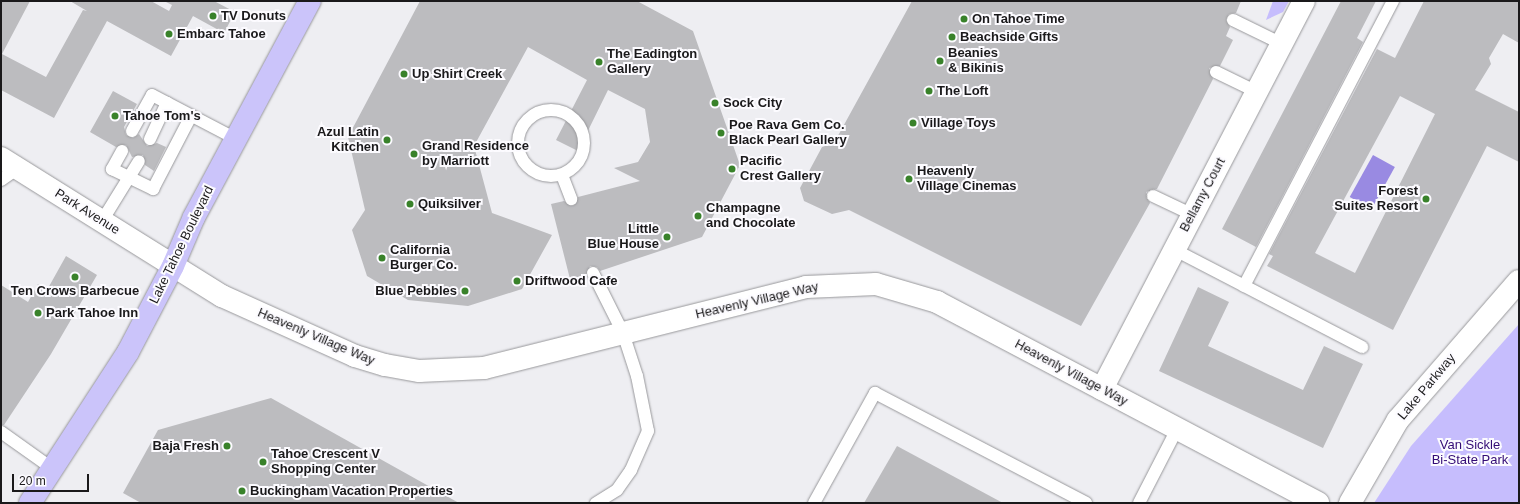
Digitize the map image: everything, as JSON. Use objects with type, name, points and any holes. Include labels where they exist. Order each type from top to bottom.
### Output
[{"type":"highway","name":"Lake Tahoe Boulevard","points":[[30,503],[128,352],[173,266],[194,217],[310,1]]},
{"type":"street","name":"Bellamy Court","points":[[1102,389],[1304,1]]},
{"type":"street","name":"Park Avenue","points":[[6,169],[102,221],[173,266]]},
{"type":"street","name":"Heavenly Village Way","points":[[173,266],[222,296],[342,350],[385,365],[419,371],[484,368],[806,287],[876,284],[937,302],[1318,503]]},
{"type":"street","name":"Lake Parkway","points":[[1350,503],[1398,420],[1519,281]]},
{"type":"lane","points":[[1244,286],[1393,1]]},
{"type":"lane","points":[[1233,20],[1282,44]]},
{"type":"lane","points":[[1216,72],[1257,92]]},
{"type":"lane","points":[[132,131],[152,95],[236,139]]},
{"type":"lane","points":[[150,139],[168,103]]},
{"type":"lane","points":[[542,111],[564,113],[574,119],[582,133],[584,150],[579,160],[562,175],[541,175],[524,162],[520,153],[520,132],[529,119],[542,111]]},
{"type":"lane","points":[[122,151],[112,169],[153,190],[191,116]]},
{"type":"lane","points":[[102,221],[129,179],[138,161]]},
{"type":"lane","points":[[562,175],[571,199]]},
{"type":"lane","points":[[1153,196],[1193,216]]},
{"type":"lane","points":[[1175,250],[1362,347]]},
{"type":"lane","points":[[593,273],[623,333],[637,376],[648,431],[631,470],[617,490],[596,503]]},
{"type":"lane","points":[[814,503],[875,393],[1086,503]]},
{"type":"lane","points":[[1139,503],[1177,429]]},
{"type":"lane","points":[[1,432],[53,469]]},
{"type":"green space","points":[[1273,1],[1289,1],[1283,12],[1266,20]]},
{"type":"green space","name":"Van Sickle Bi-State Park","points":[[1519,324],[1519,503],[1374,503],[1411,446]]},
{"type":"shaded area","points":[[1373,155],[1395,167],[1372,209],[1350,197]]},
{"type":"building","points":[[1,1],[30,1],[2,54],[46,77],[83,10],[87,11],[70,1],[151,1],[169,11],[172,5],[164,1],[214,1],[235,12],[224,33],[193,16],[171,56],[107,21],[54,118],[1,90]]},
{"type":"building","name":"Grand Residence by Marriott","points":[[420,1],[637,1],[693,31],[740,165],[702,237],[600,271],[597,267],[590,266],[586,275],[570,279],[551,204],[564,201],[573,206],[578,197],[640,181],[614,168],[638,162],[650,142],[645,109],[608,90],[578,151],[556,140],[587,80],[528,47],[474,146],[492,213],[552,235],[522,289],[468,306],[408,300],[367,276],[352,230],[365,210],[348,137]]},
{"type":"building","points":[[912,1],[1241,1],[1236,13],[1229,14],[1226,20],[1230,27],[1226,36],[1233,40],[1220,66],[1209,68],[1213,79],[1157,189],[1146,192],[1150,203],[1081,326],[849,210],[832,214],[804,201],[800,188],[822,147],[834,143]]},
{"type":"building","points":[[1341,1],[1376,1],[1357,38],[1363,42],[1256,247],[1222,229]]},
{"type":"building","name":"Forest Suites Resort","points":[[1424,1],[1519,1],[1519,43],[1503,34],[1489,58],[1491,64],[1475,90],[1519,112],[1519,162],[1487,146],[1393,330],[1267,266],[1273,256],[1269,254],[1377,49],[1395,58]],"holes":[[[1400,96],[1435,114],[1355,273],[1315,253]]]},
{"type":"building","points":[[113,91],[137,104],[124,127],[126,135],[133,138],[139,134],[147,146],[157,143],[166,147],[154,171],[145,165],[143,155],[132,157],[126,145],[116,147],[90,132]]},
{"type":"building","name":"Park Tahoe Inn","points":[[66,256],[97,275],[51,354],[4,425],[1,425],[1,285],[28,302],[38,284],[47,290]]},
{"type":"building","points":[[1198,287],[1229,302],[1208,346],[1303,390],[1324,346],[1363,364],[1323,448],[1159,371]]},
{"type":"building","name":"Tahoe Crescent V Shopping Center","points":[[271,398],[459,503],[141,503],[123,493],[158,430]]},
{"type":"building","points":[[897,446],[1003,503],[864,503]]},
{"type":"place","name":"TV Donuts","points":[[213,16]]},
{"type":"place","name":"On Tahoe Time","points":[[964,19]]},
{"type":"place","name":"Embarc Tahoe","points":[[169,34]]},
{"type":"place","name":"Beachside Gifts","points":[[952,37]]},
{"type":"place","name":"Beanies & Bikinis","points":[[940,61]]},
{"type":"place","name":"The Eadington Gallery","points":[[599,62]]},
{"type":"place","name":"Up Shirt Creek","points":[[404,74]]},
{"type":"place","name":"The Loft","points":[[929,91]]},
{"type":"place","name":"Sock City","points":[[715,103]]},
{"type":"place","name":"Tahoe Tom's","points":[[115,116]]},
{"type":"place","name":"Village Toys","points":[[913,123]]},
{"type":"place","name":"Poe Rava Gem Co. Black Pearl Gallery","points":[[721,133]]},
{"type":"place","name":"Azul Latin Kitchen","points":[[387,140]]},
{"type":"place","name":"Grand Residence by Marriott","points":[[414,154]]},
{"type":"place","name":"Pacific Crest Gallery","points":[[732,169]]},
{"type":"place","name":"Heavenly Village Cinemas","points":[[909,179]]},
{"type":"place","name":"Forest Suites Resort","points":[[1426,199]]},
{"type":"place","name":"Quiksilver","points":[[410,204]]},
{"type":"place","name":"Champagne and Chocolate","points":[[698,216]]},
{"type":"place","name":"Little Blue House","points":[[667,237]]},
{"type":"place","name":"California Burger Co.","points":[[382,258]]},
{"type":"place","name":"Ten Crows Barbecue","points":[[75,277]]},
{"type":"place","name":"Driftwood Cafe","points":[[517,281]]},
{"type":"place","name":"Blue Pebbles","points":[[465,291]]},
{"type":"place","name":"Park Tahoe Inn","points":[[38,313]]},
{"type":"place","name":"Baja Fresh","points":[[227,446]]},
{"type":"place","name":"Tahoe Crescent V Shopping Center","points":[[263,462]]},
{"type":"place","name":"Buckingham Vacation Properties","points":[[242,491]]}]
